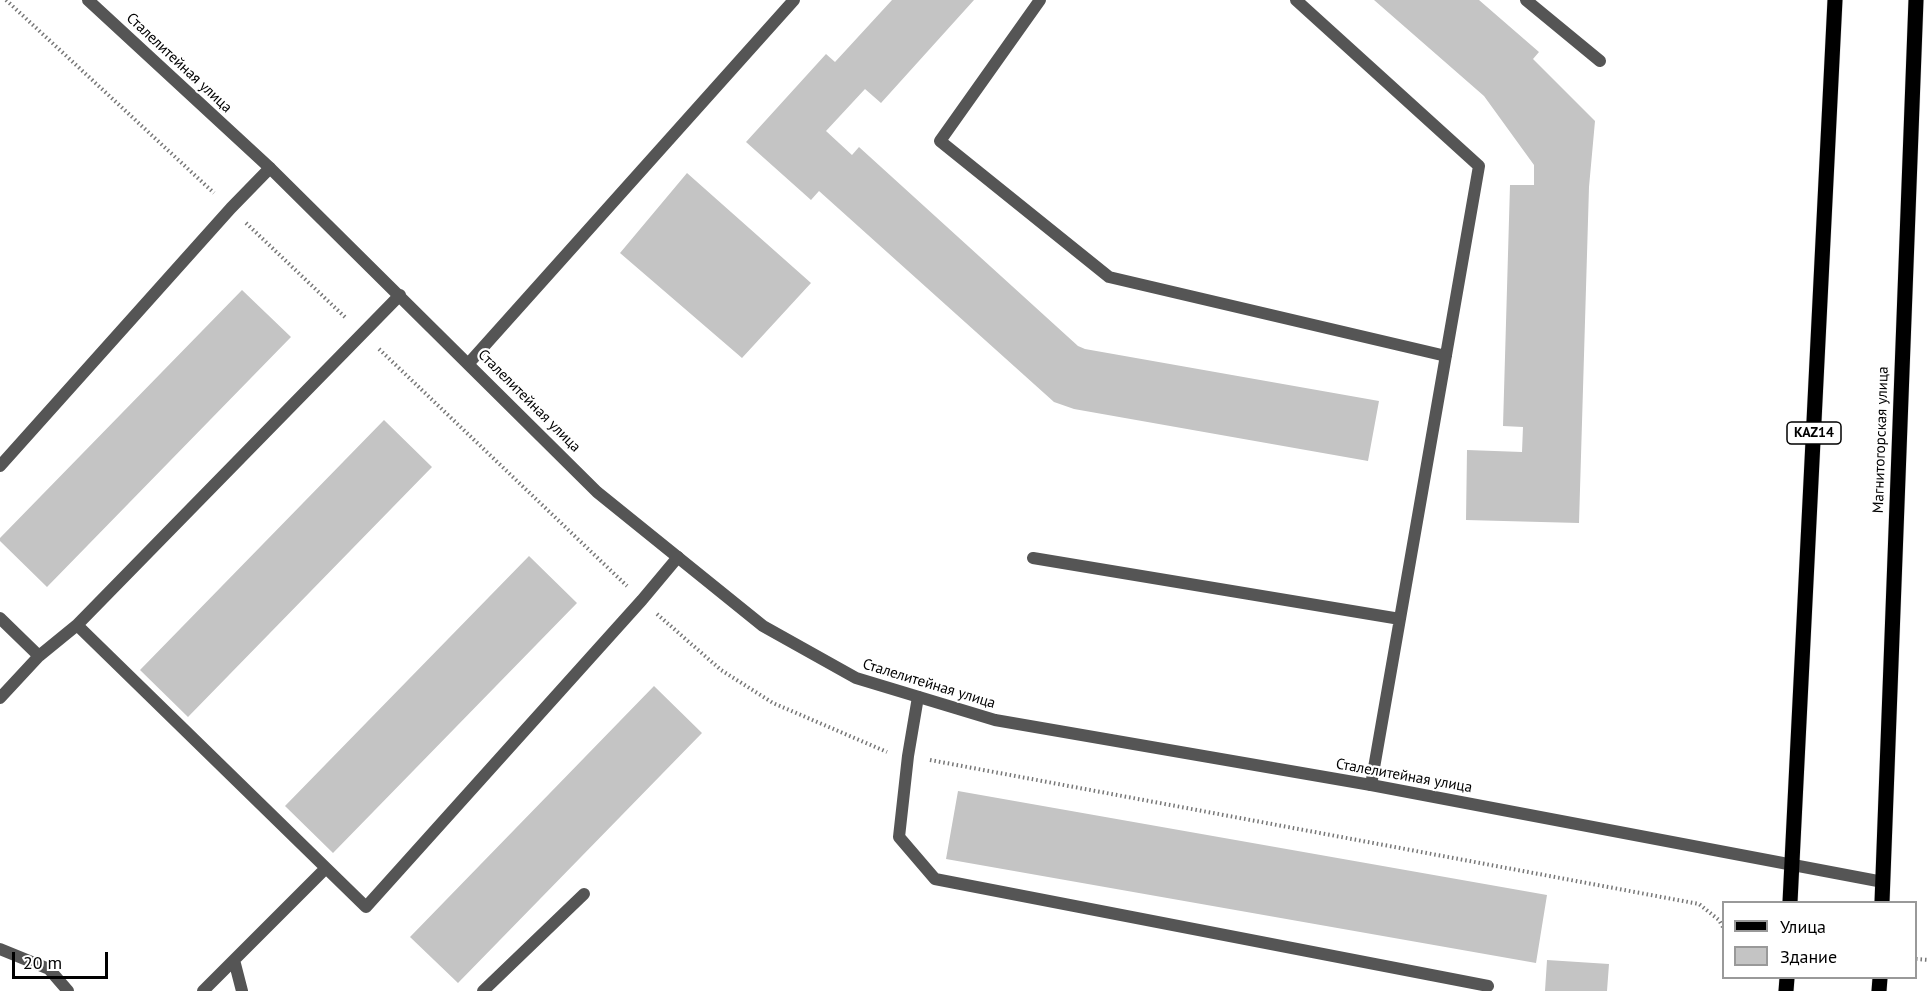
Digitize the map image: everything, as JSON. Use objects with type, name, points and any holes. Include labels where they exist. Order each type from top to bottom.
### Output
[{"type":"main road","name":"KAZ14","points":[[1790,901],[1835,0]]},
{"type":"main road","name":"Магнитогорская улица","points":[[1882,901],[1916,0]]},
{"type":"street","name":"Сталелитейная улица","points":[[88,0],[270,168],[597,492],[763,626],[855,678],[995,720],[1371,785],[1792,865]]},
{"type":"street","points":[[469,363],[794,0]]},
{"type":"street","points":[[1040,0],[940,141],[1109,277],[1446,356]]},
{"type":"street","points":[[1296,0],[1479,166],[1371,785]]},
{"type":"street","points":[[1526,0],[1600,61]]},
{"type":"street","points":[[0,466],[231,208],[270,168]]},
{"type":"street","points":[[0,698],[39,656],[77,625],[400,295]]},
{"type":"street","points":[[77,625],[366,908],[678,557]]},
{"type":"street","points":[[1033,558],[1400,619]]},
{"type":"street","points":[[0,618],[39,656]]},
{"type":"street","points":[[918,697],[908,756],[899,837],[935,879],[1488,986]]},
{"type":"street","points":[[1792,865],[1883,882]]},
{"type":"street","points":[[203,991],[326,868]]},
{"type":"street","points":[[483,991],[584,894]]},
{"type":"street","points":[[0,949],[50,969],[68,991]]},
{"type":"street","points":[[234,960],[243,991]]},
{"type":"path","points":[[6,0],[231,208],[642,600],[721,670],[773,703],[883,752],[1699,904],[1719,920],[1722,925]]},
{"type":"building","points":[[892,0],[974,0],[881,103],[865,89],[826,131],[852,155],[859,147],[1078,346],[1379,401],[1368,461],[1074,409],[1054,402],[819,191],[811,200],[746,142],[826,54],[835,62]]},
{"type":"building","points":[[1374,0],[1479,0],[1539,52],[1533,59],[1595,121],[1589,187],[1579,523],[1466,520],[1467,450],[1522,452],[1523,427],[1503,426],[1510,185],[1534,185],[1534,165],[1484,96]]},
{"type":"building","points":[[687,173],[811,283],[742,358],[620,253]]},
{"type":"building","points":[[242,290],[291,337],[47,587],[0,541],[0,538]]},
{"type":"building","points":[[384,420],[432,467],[188,717],[140,670]]},
{"type":"building","points":[[529,556],[577,603],[333,853],[285,806]]},
{"type":"building","points":[[654,686],[702,733],[458,983],[410,937]]},
{"type":"building","points":[[958,791],[1547,895],[1536,963],[946,859]]},
{"type":"building","points":[[1547,960],[1609,964],[1607,991],[1545,991]]}]
